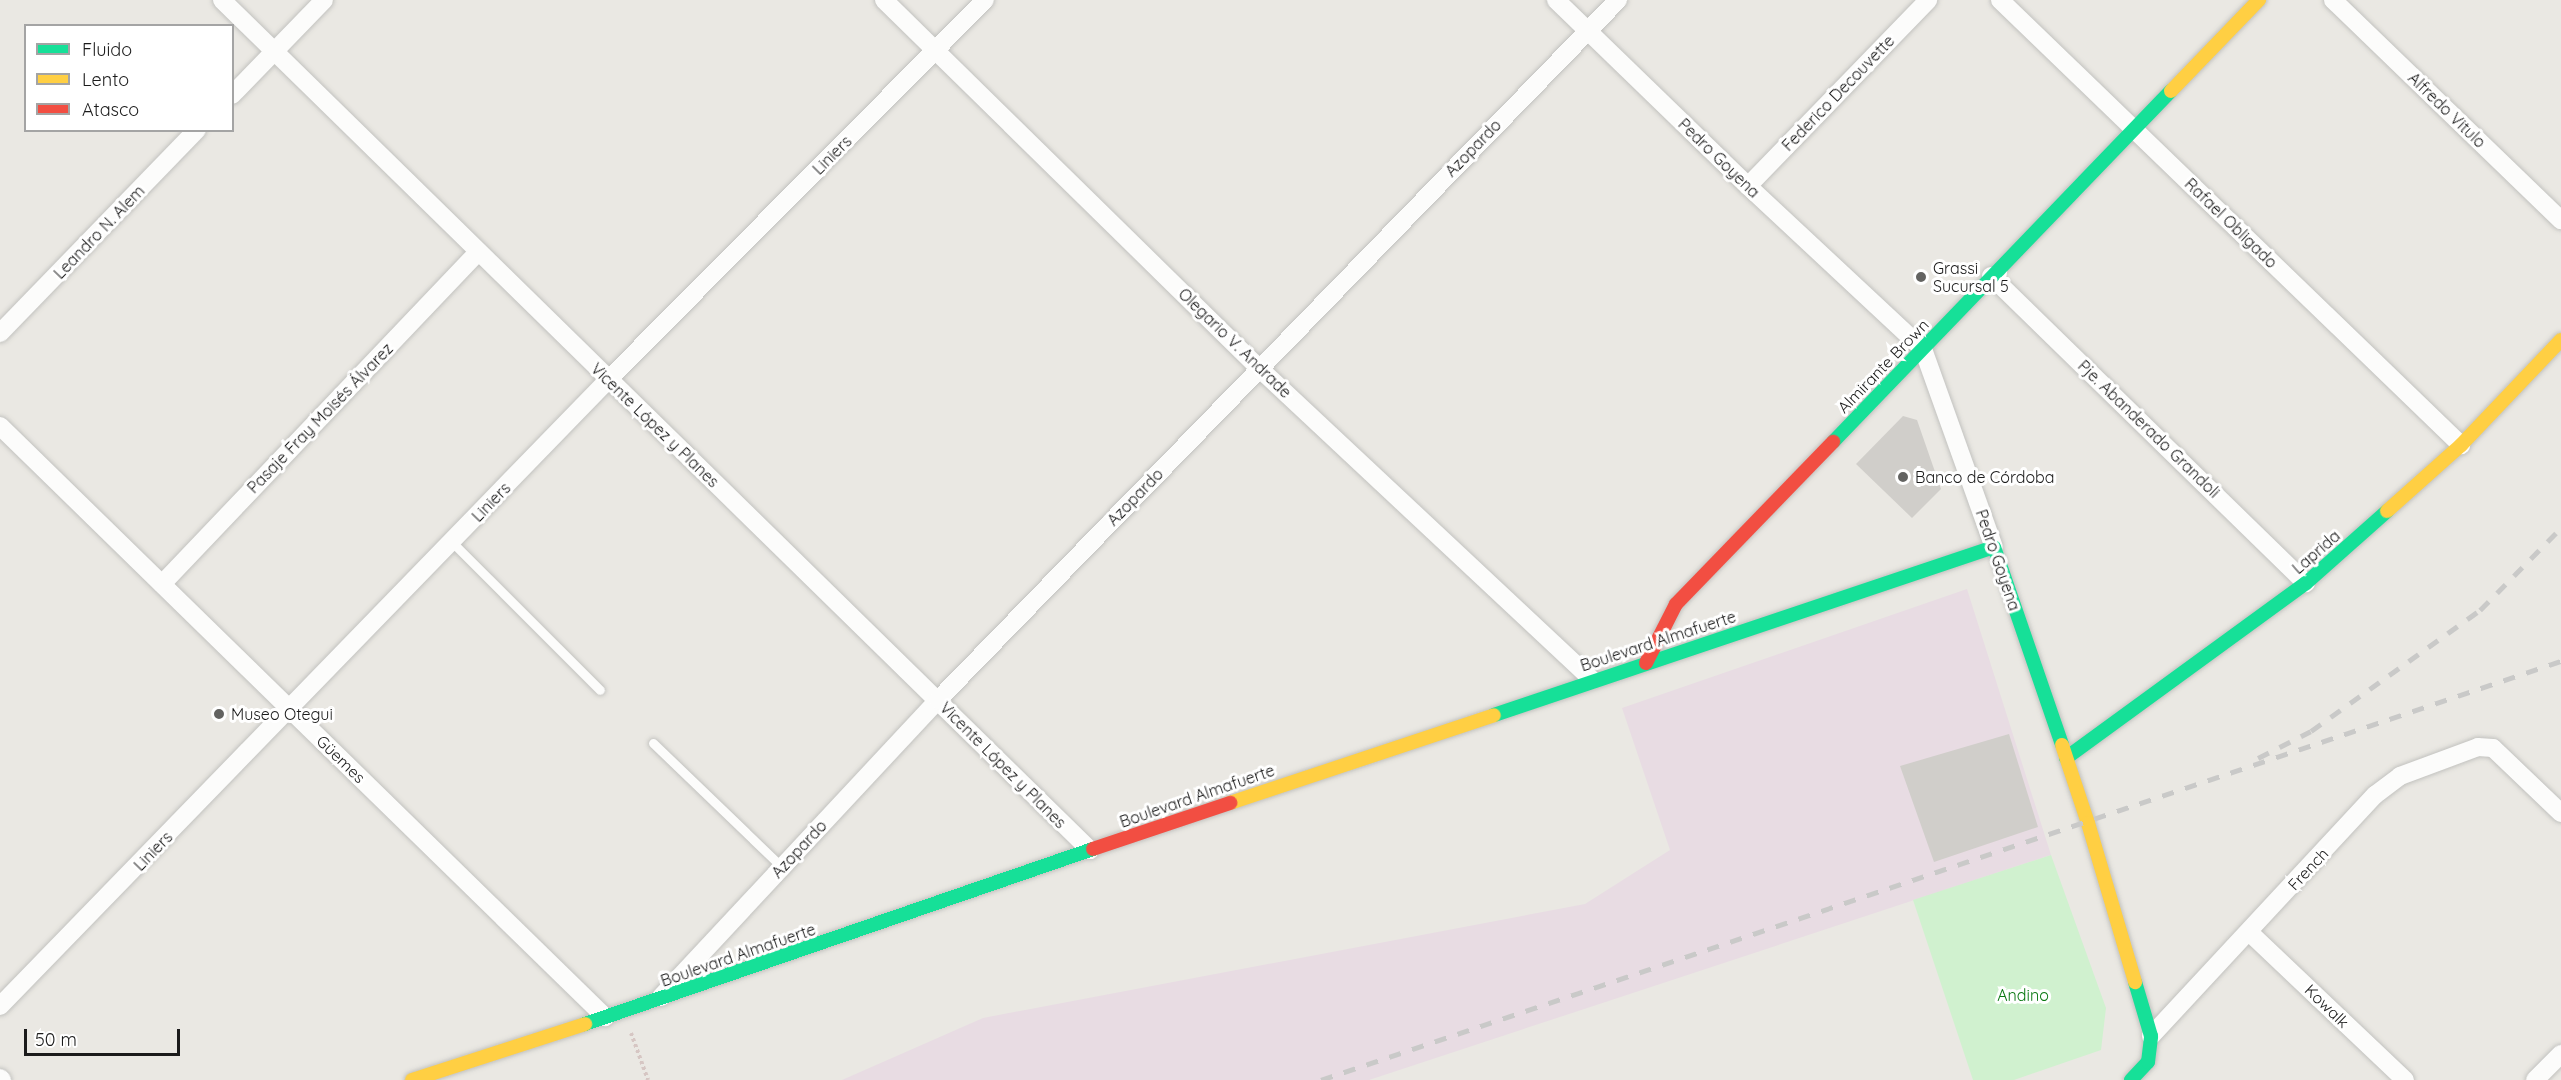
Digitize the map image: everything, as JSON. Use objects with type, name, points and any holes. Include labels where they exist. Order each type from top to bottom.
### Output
[{"type":"main road","name":"Almirante Brown","points":[[1646,663],[1676,604],[2259,0]]},
{"type":"main road","name":"Laprida","points":[[2066,758],[2306,583],[2461,445],[2561,340]]},
{"type":"main road","name":"Boulevard Almafuerte","points":[[412,1080],[658,1000],[1090,850],[1994,547]]},
{"type":"main road","name":"Pedro Goyena","points":[[1994,547],[2088,823],[2151,1036],[2148,1062],[2131,1080]]},
{"type":"street","name":"Vicente López y Planes","points":[[222,0],[1090,850]]},
{"type":"street","points":[[234,93],[324,0]]},
{"type":"street","name":"Olegario V. Andrade","points":[[884,0],[1259,368],[1592,680]]},
{"type":"street","name":"Liniers","points":[[0,1006],[291,710],[608,380],[985,0]]},
{"type":"street","name":"Pedro Goyena","points":[[1556,0],[1748,186],[1923,349],[1994,547]]},
{"type":"street","name":"Azopardo","points":[[658,1000],[938,700],[1618,0]]},
{"type":"street","name":"Federico Decouvette","points":[[1748,186],[1928,0]]},
{"type":"street","name":"Rafael Obligado","points":[[2000,0],[2461,445]]},
{"type":"street","name":"Alfredo Vitulo","points":[[2333,0],[2561,220]]},
{"type":"street","name":"Leandro N. Alem","points":[[0,333],[196,132]]},
{"type":"street","name":"Pasaje Fray Moisés Álvarez","points":[[162,584],[478,252]]},
{"type":"street","name":"Pje. Abanderado Grandoli","points":[[1991,276],[2306,583]]},
{"type":"street","name":"Güemes","points":[[0,426],[605,1017]]},
{"type":"street","name":"French","points":[[2151,1036],[2375,795],[2400,776],[2478,747],[2493,748],[2561,813]]},
{"type":"street","name":"Kowalk","points":[[2249,932],[2404,1080]]},
{"type":"street","points":[[2535,1080],[2561,1054]]},
{"type":"lane","points":[[452,542],[600,690]]},
{"type":"lane","points":[[652,743],[782,867]]},
{"type":"path","points":[[623,1011],[648,1080]]},
{"type":"shaded area","points":[[1967,589],[2051,855],[1369,1080],[842,1080],[983,1018],[1585,904],[1670,850],[1622,708]]},
{"type":"green space","name":"Andino","points":[[2051,855],[2106,1008],[2101,1050],[2014,1080],[1973,1080],[1913,900]]},
{"type":"building","name":"Banco de Córdoba","points":[[1903,416],[1917,420],[1941,489],[1912,518],[1856,464]]},
{"type":"building","points":[[2009,734],[2038,827],[1934,862],[1900,766]]},
{"type":"railway","points":[[2258,758],[2311,731],[2480,610],[2561,528]]},
{"type":"railway","points":[[1321,1080],[2561,661]]},
{"type":"traffic: fast","points":[[1833,442],[2171,91]]},
{"type":"traffic: fast","points":[[2066,758],[2306,583],[2387,511]]},
{"type":"traffic: fast","points":[[1494,715],[1994,547],[2062,745]]},
{"type":"traffic: fast","points":[[585,1024],[1093,849]]},
{"type":"traffic: fast","points":[[2131,1080],[2148,1062],[2151,1036],[2135,982]]},
{"type":"traffic: slow","points":[[2171,91],[2259,0]]},
{"type":"traffic: slow","points":[[2387,511],[2461,445],[2561,340]]},
{"type":"traffic: slow","points":[[1230,803],[1494,715]]},
{"type":"traffic: slow","points":[[2062,745],[2088,823],[2135,982]]},
{"type":"traffic: slow","points":[[412,1080],[585,1024]]},
{"type":"traffic: jam","points":[[1646,663],[1676,604],[1833,442]]},
{"type":"traffic: jam","points":[[1093,849],[1230,803]]},
{"type":"place","name":"Grassi Sucursal 5","points":[[1921,277]]},
{"type":"place","name":"Banco de Córdoba","points":[[1903,477]]},
{"type":"place","name":"Museo Otegui","points":[[219,714]]}]
